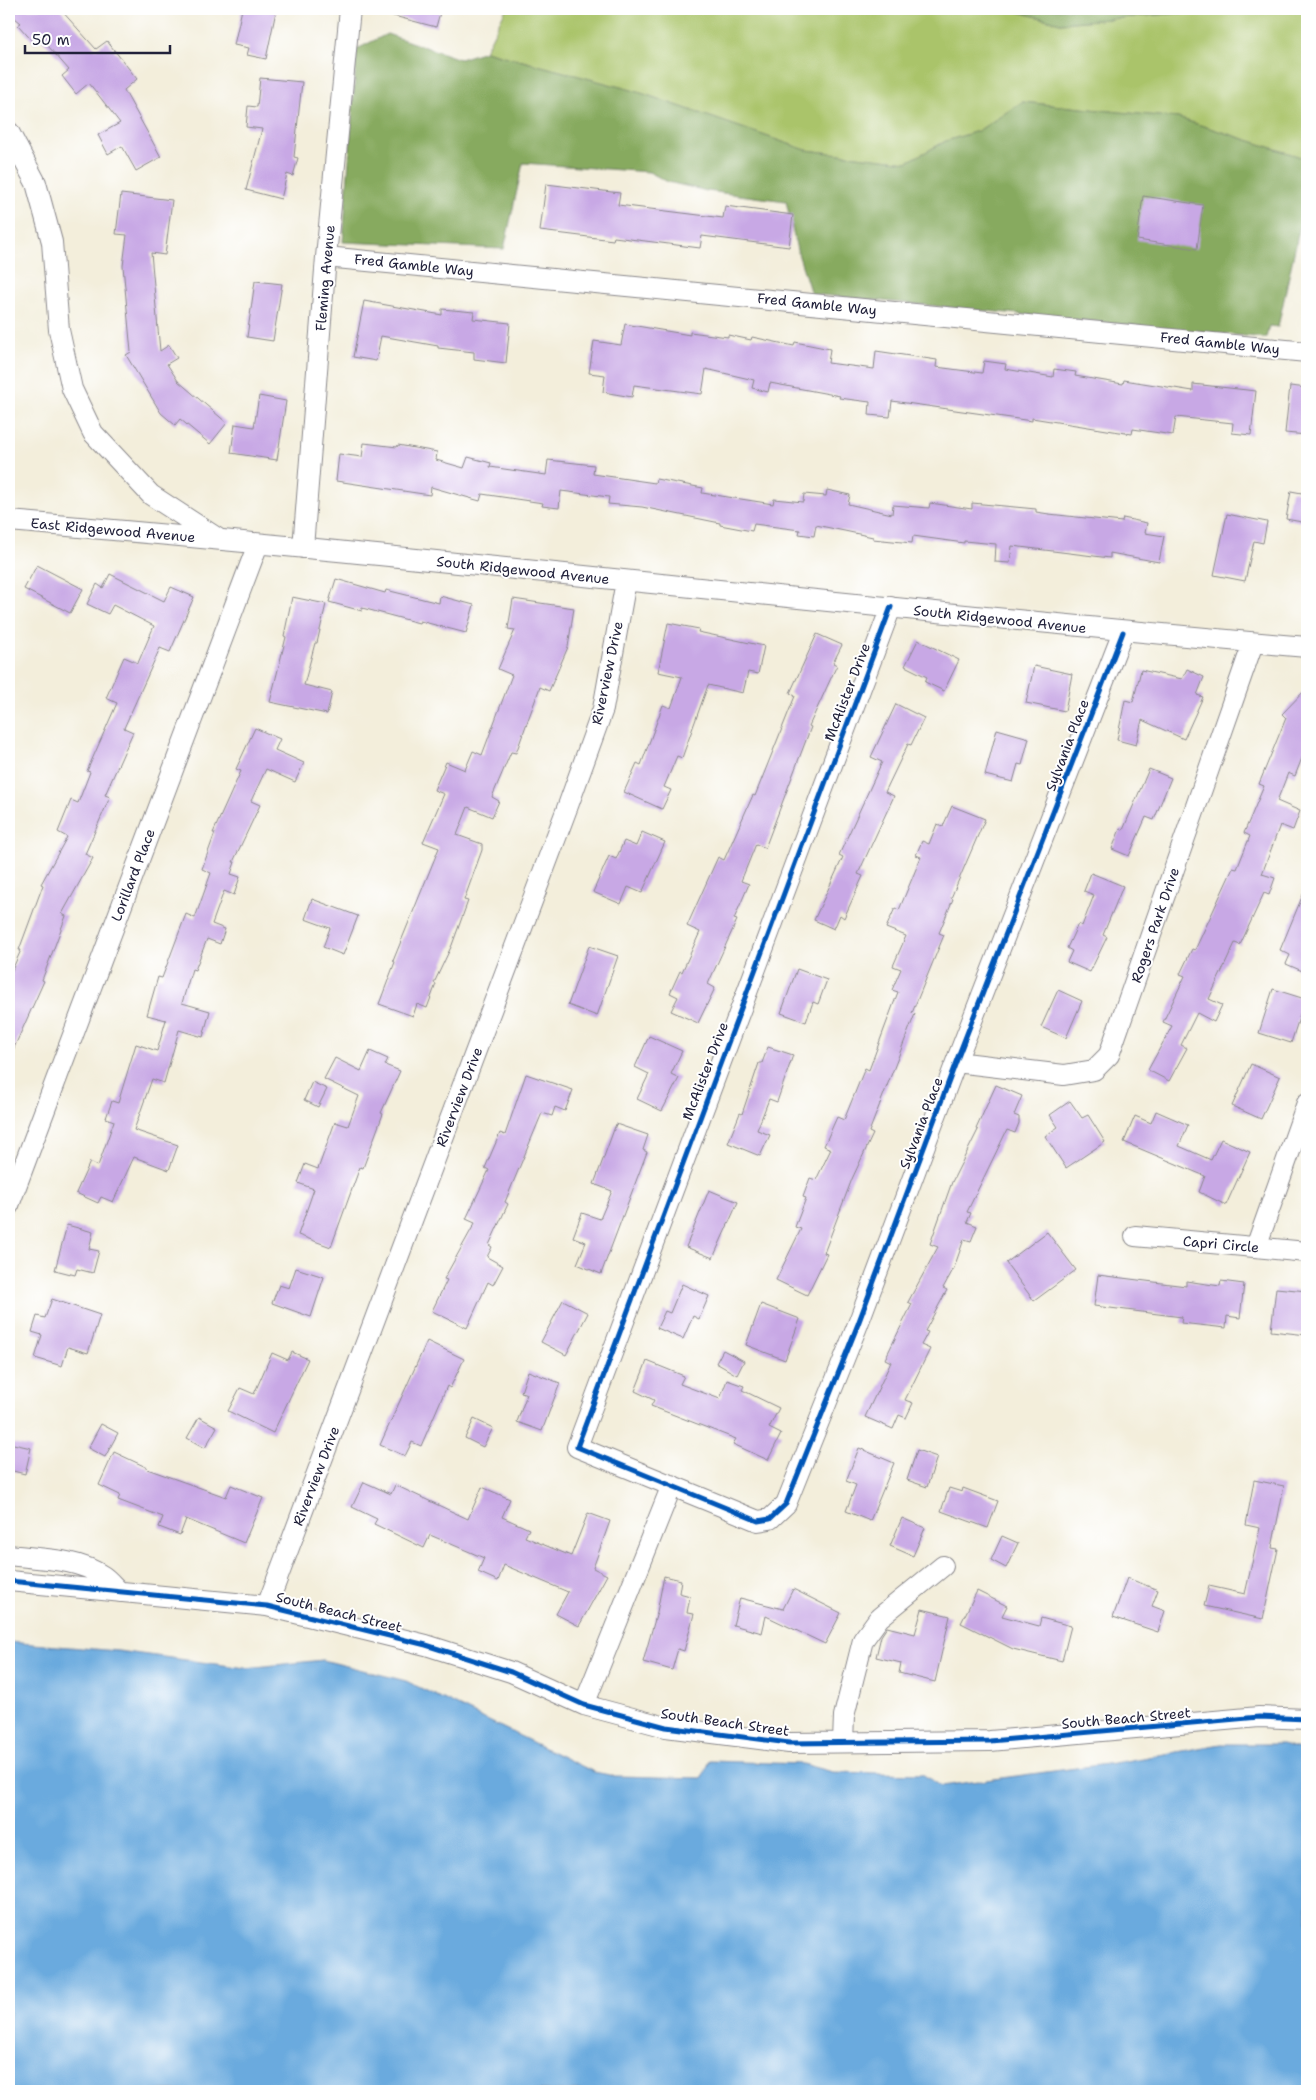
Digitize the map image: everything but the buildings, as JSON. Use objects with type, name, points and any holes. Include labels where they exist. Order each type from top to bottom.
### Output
[{"type":"street","name":"Fleming Avenue","points":[[304,548],[326,257],[350,9]]},
{"type":"street","name":"South Ridgewood Avenue","points":[[9,132],[36,183],[52,242],[59,330],[72,388],[93,433],[151,495],[218,539],[1122,632],[1307,647]]},
{"type":"street","name":"Fred Gamble Way","points":[[326,257],[1307,352]]},
{"type":"street","name":"East Ridgewood Avenue","points":[[9,521],[218,539]]},
{"type":"street","name":"Lorillard Place","points":[[9,1205],[258,544]]},
{"type":"street","name":"Riverview Drive","points":[[267,1606],[559,832],[603,709],[626,581]]},
{"type":"street","name":"McAlister Drive","points":[[672,1485],[577,1447],[891,607]]},
{"type":"street","name":"Sylvania Place","points":[[672,1485],[758,1521],[770,1519],[786,1504],[858,1324],[956,1062],[1122,632]]},
{"type":"street","name":"Rogers Park Drive","points":[[956,1062],[1064,1075],[1094,1070],[1109,1055],[1253,643]]},
{"type":"street","points":[[1256,1247],[1307,1103]]},
{"type":"street","name":"Capri Circle","points":[[1135,1236],[1307,1252]]},
{"type":"street","points":[[584,1705],[672,1485]]},
{"type":"street","points":[[9,1555],[58,1561],[88,1568],[104,1576],[120,1592]]},
{"type":"street","points":[[843,1742],[844,1716],[863,1640],[879,1618],[943,1566]]},
{"type":"street","name":"South Beach Street","points":[[9,1581],[267,1606],[418,1643],[511,1672],[584,1705],[666,1727],[789,1743],[990,1741],[1259,1717],[1307,1719]]},
{"type":"green space","points":[[506,9],[1008,9],[1060,23],[1230,9],[1307,9],[1307,159],[1178,118],[1022,102],[978,131],[946,141],[907,162],[806,150],[635,91],[485,51]]},
{"type":"green space","points":[[1008,9],[1230,9],[1060,23]]},
{"type":"green space","points":[[387,34],[460,59],[485,51],[635,91],[806,150],[907,162],[946,141],[978,131],[1022,102],[1178,118],[1307,159],[1307,193],[1278,327],[1269,326],[1266,338],[811,294],[797,250],[786,201],[707,191],[668,182],[649,172],[523,163],[504,249],[343,242],[357,49]]},
{"type":"water","points":[[9,1642],[118,1651],[246,1668],[323,1660],[406,1681],[594,1772],[615,1776],[702,1778],[710,1761],[803,1764],[833,1772],[922,1774],[941,1786],[1114,1763],[1221,1744],[1282,1744],[1307,1751],[1307,2091],[9,2091]]},
{"type":"cycle path","points":[[891,607],[577,1447],[758,1521],[770,1519],[786,1504],[858,1324],[956,1062],[1123,632]]},
{"type":"cycle path","points":[[9,1581],[267,1606],[426,1645],[511,1672],[584,1705],[666,1727],[789,1743],[990,1741],[1259,1717],[1307,1719]]}]
